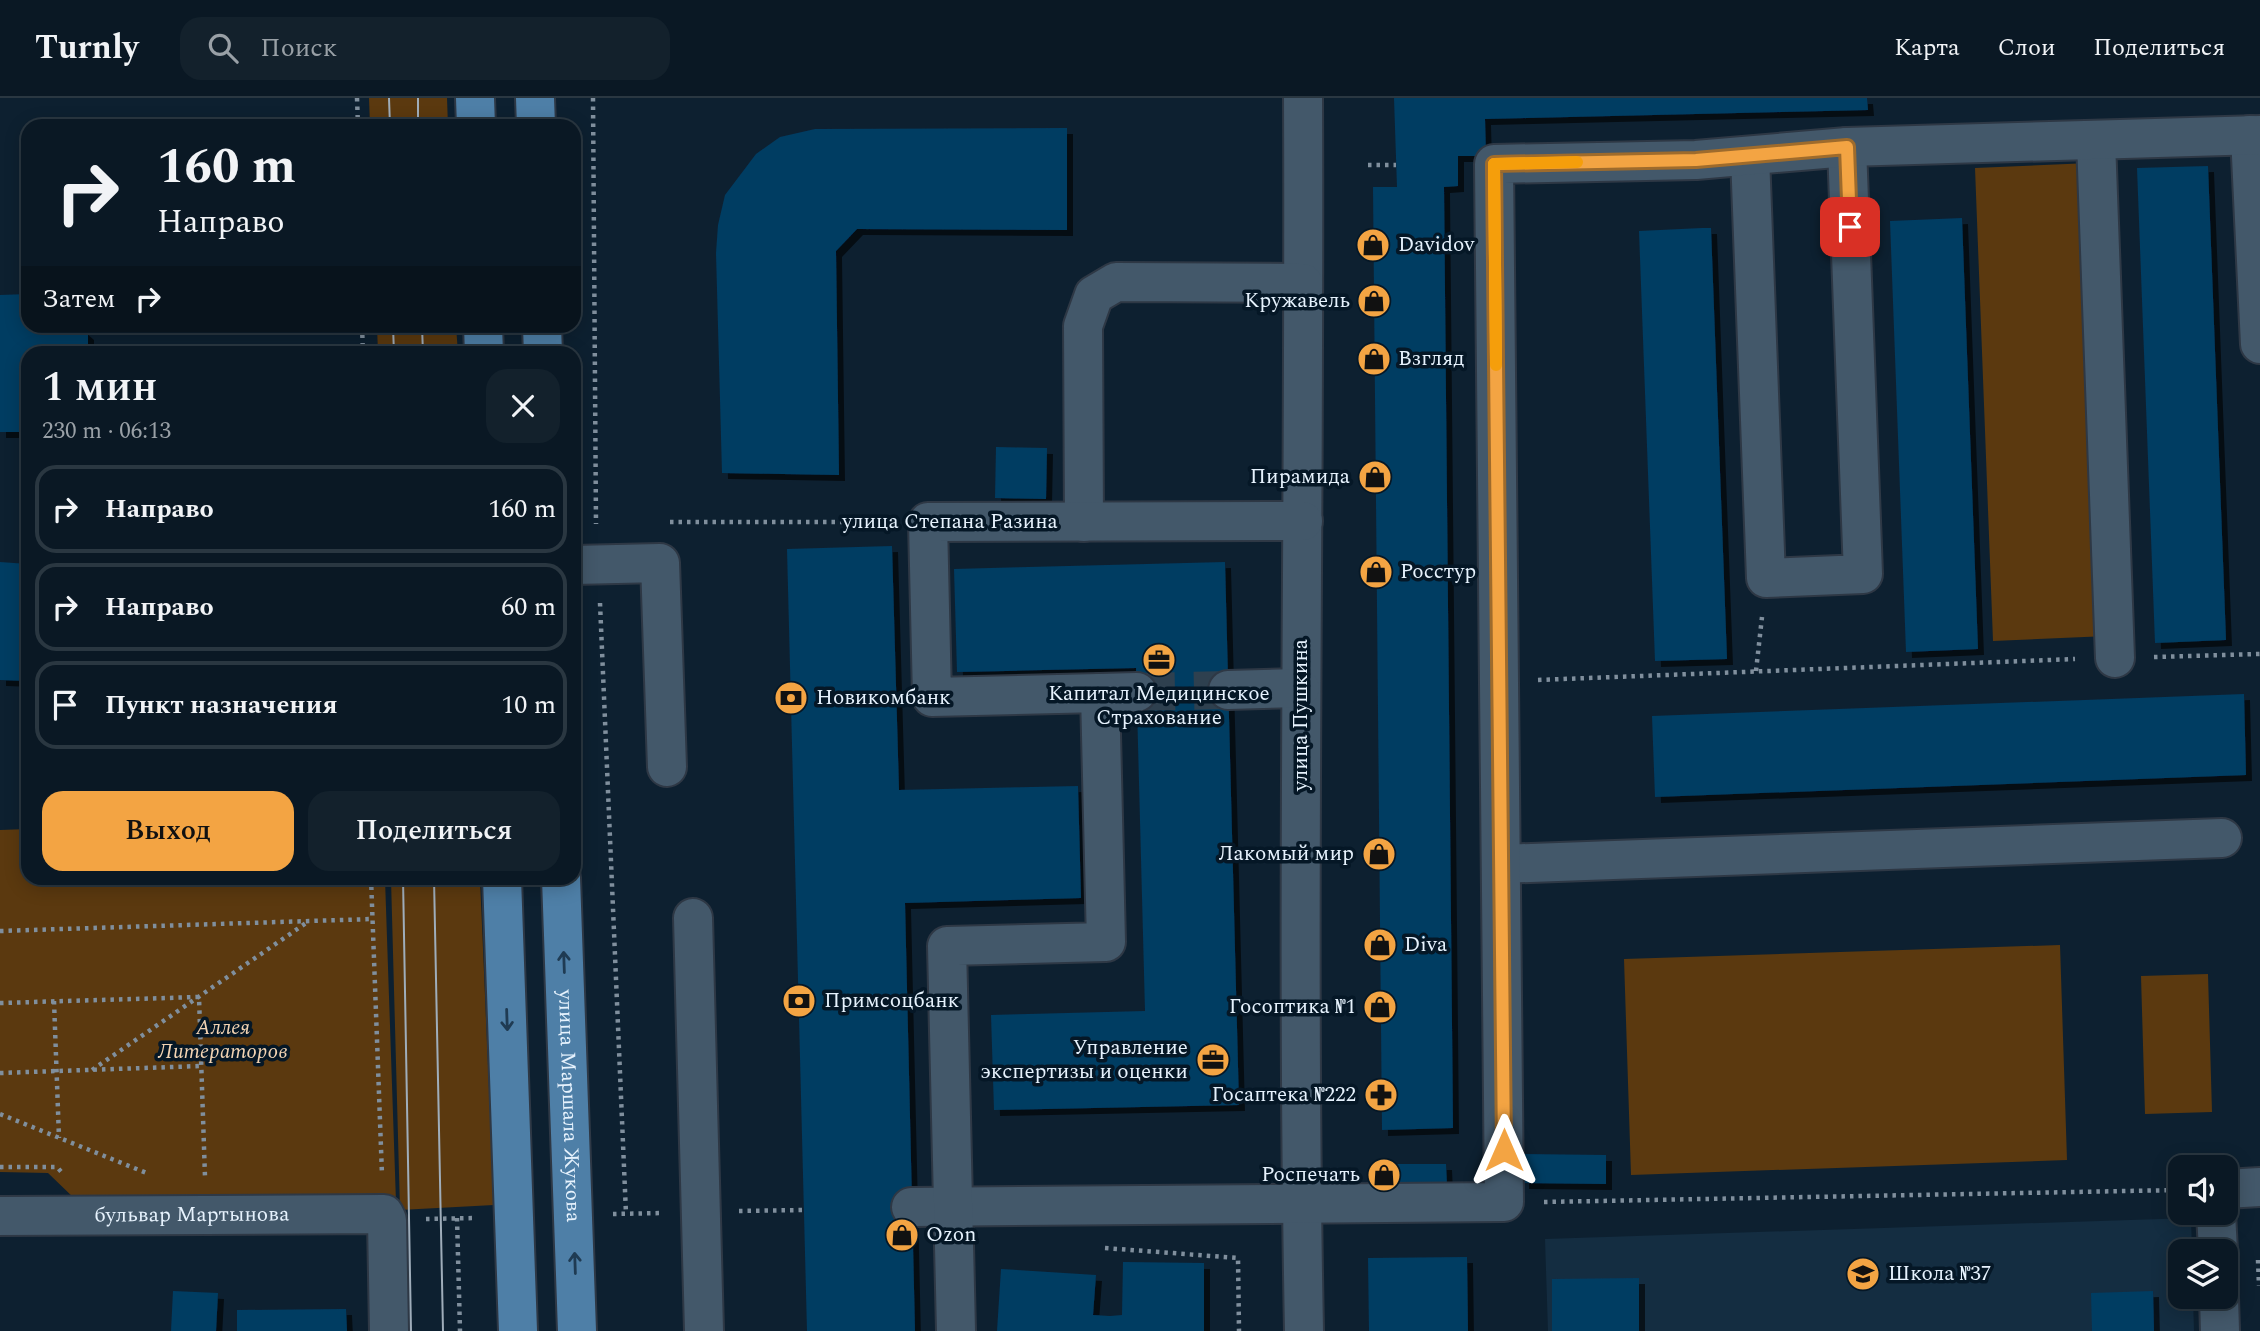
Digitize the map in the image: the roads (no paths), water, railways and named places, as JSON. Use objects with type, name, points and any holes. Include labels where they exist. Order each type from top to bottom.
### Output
[{"type":"main road","points":[[475,98],[476,119]]},
{"type":"main road","points":[[535,98],[536,119]]},
{"type":"main road","points":[[502,885],[518,1331]]},
{"type":"main road","name":"улица Маршала Жукова","points":[[561,885],[577,1331]]},
{"type":"street","name":"улица Пушкина","points":[[1303,98],[1303,521],[1300,688],[1304,1331]]},
{"type":"street","points":[[911,1208],[1504,1202],[1494,164],[1696,160],[1847,147],[2255,135],[2260,344]]},
{"type":"street","points":[[2096,141],[2115,658]]},
{"type":"street","points":[[1751,156],[1766,578],[1863,574],[1847,147]]},
{"type":"street","points":[[1084,522],[1083,326],[1094,295],[1116,282],[1303,283]]},
{"type":"street","name":"улица Степана Разина","points":[[1100,693],[932,697],[928,522],[1303,521]]},
{"type":"street","points":[[586,565],[660,563],[667,767]]},
{"type":"street","points":[[1228,690],[1300,688]]},
{"type":"street","points":[[956,1331],[947,946],[1106,942],[1100,693],[1137,692]]},
{"type":"street","points":[[1501,864],[2222,838]]},
{"type":"street","points":[[693,918],[705,1331]]},
{"type":"street","points":[[2238,1188],[2260,1187]]},
{"type":"street","name":"бульвар Мартынова","points":[[0,1216],[386,1217],[389,1331]]},
{"type":"street","points":[[2219,1309],[2220,1331]]},
{"type":"tunnel","points":[[1137,692],[1228,690]]},
{"type":"tram line","points":[[389,98],[390,119]]},
{"type":"tram line","points":[[418,98],[418,119]]},
{"type":"tram line","points":[[393,333],[394,346]]},
{"type":"tram line","points":[[422,333],[423,346]]},
{"type":"tram line","points":[[403,885],[411,1331]]},
{"type":"tram line","points":[[434,885],[443,1331]]},
{"type":"place","name":"Davidov","points":[[1373,245]]},
{"type":"place","name":"Кружавель","points":[[1374,301]]},
{"type":"place","name":"Взгляд","points":[[1374,359]]},
{"type":"place","name":"Пирамида","points":[[1375,477]]},
{"type":"place","name":"Росстур","points":[[1376,572]]},
{"type":"place","name":"Капитал Медицинское Страхование","points":[[1159,660]]},
{"type":"place","name":"Новикомбанк","points":[[791,698]]},
{"type":"place","name":"Лакомый мир","points":[[1379,854]]},
{"type":"place","name":"Diva","points":[[1380,945]]},
{"type":"place","name":"Примсоцбанк","points":[[799,1001]]},
{"type":"place","name":"Госоптика №1","points":[[1380,1007]]},
{"type":"place","name":"Управление экспертизы и оценки","points":[[1213,1060]]},
{"type":"place","name":"Госаптека №222","points":[[1381,1095]]},
{"type":"place","name":"Роспечать","points":[[1384,1175]]},
{"type":"place","name":"Ozon","points":[[902,1235]]},
{"type":"place","name":"Школа №37","points":[[1863,1274]]},
{"type":"park label","name":"Аллея Литераторов","points":[[223,1040]]}]
